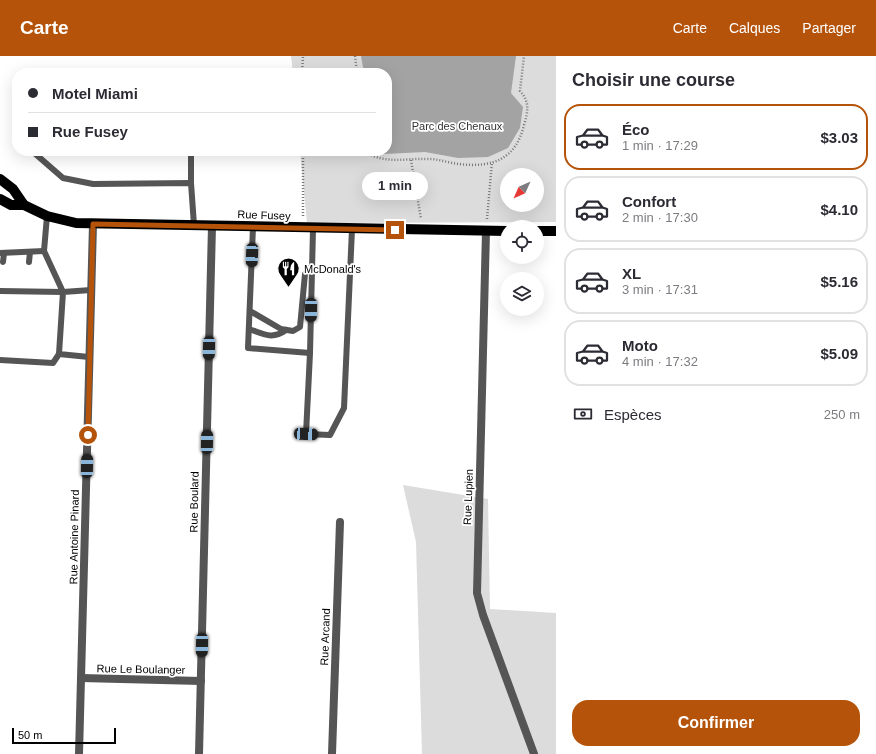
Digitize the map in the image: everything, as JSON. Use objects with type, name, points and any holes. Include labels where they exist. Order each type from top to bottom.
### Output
[{"type":"main road","name":"Rue Fusey","points":[[0,179],[13,189],[24,205]]},
{"type":"main road","name":"Rue Fusey","points":[[0,200],[11,205],[24,205],[47,216],[69,222],[93,224],[500,231]]},
{"type":"main road","points":[[544,231],[556,231]]},
{"type":"street","name":"Rue Antoine Pinard","points":[[79,754],[93,224]]},
{"type":"street","name":"Rue Boulard","points":[[199,754],[212,226]]},
{"type":"street","name":"Rue Lupien","points":[[486,231],[478,593],[483,615],[534,754]]},
{"type":"street","name":"Rue Arcand","points":[[332,754],[340,522]]},
{"type":"street","name":"Rue Le Boulanger","points":[[82,678],[201,681]]},
{"type":"lane","points":[[38,156],[63,178],[93,184],[192,183]]},
{"type":"lane","points":[[190,156],[194,226]]},
{"type":"lane","points":[[0,360],[53,363],[60,354],[63,292],[44,251],[47,216]]},
{"type":"lane","points":[[253,227],[248,348],[310,353]]},
{"type":"lane","points":[[308,228],[312,266],[306,434],[330,435],[344,408],[352,229]]},
{"type":"lane","points":[[3,262],[2,253],[44,251]]},
{"type":"lane","points":[[29,262],[30,252]]},
{"type":"lane","points":[[250,311],[266,321],[286,330],[293,331],[300,326],[305,274],[312,266]]},
{"type":"lane","points":[[0,291],[25,288],[63,292],[91,290]]},
{"type":"lane","points":[[249,329],[272,336],[278,335],[286,330]]},
{"type":"lane","points":[[60,354],[90,357]]},
{"type":"path","points":[[302,68],[303,56]]},
{"type":"path","points":[[355,56],[356,68]]},
{"type":"path","points":[[372,156],[393,161],[429,159],[460,164],[492,162],[513,151],[521,137],[528,109],[527,99],[520,91],[524,56]]},
{"type":"path","points":[[303,156],[308,228]]},
{"type":"path","points":[[411,160],[423,230]]},
{"type":"path","points":[[486,231],[492,162]]},
{"type":"green space","name":"Parc des Chenaux","points":[[291,56],[556,56],[556,222],[544,222],[544,220],[500,220],[500,222],[307,223],[300,156],[392,156],[392,68],[292,68]]},
{"type":"green space","points":[[403,485],[488,499],[490,609],[556,613],[556,754],[422,754],[416,542]]},
{"type":"shaded area","points":[[361,56],[516,56],[511,93],[523,107],[520,128],[508,148],[488,157],[458,158],[425,152],[392,154],[392,68],[363,68]]},
{"type":"place","name":"McDonald's","points":[[288,288]]},
{"type":"route","points":[[88,435],[93,224],[395,230]]}]
